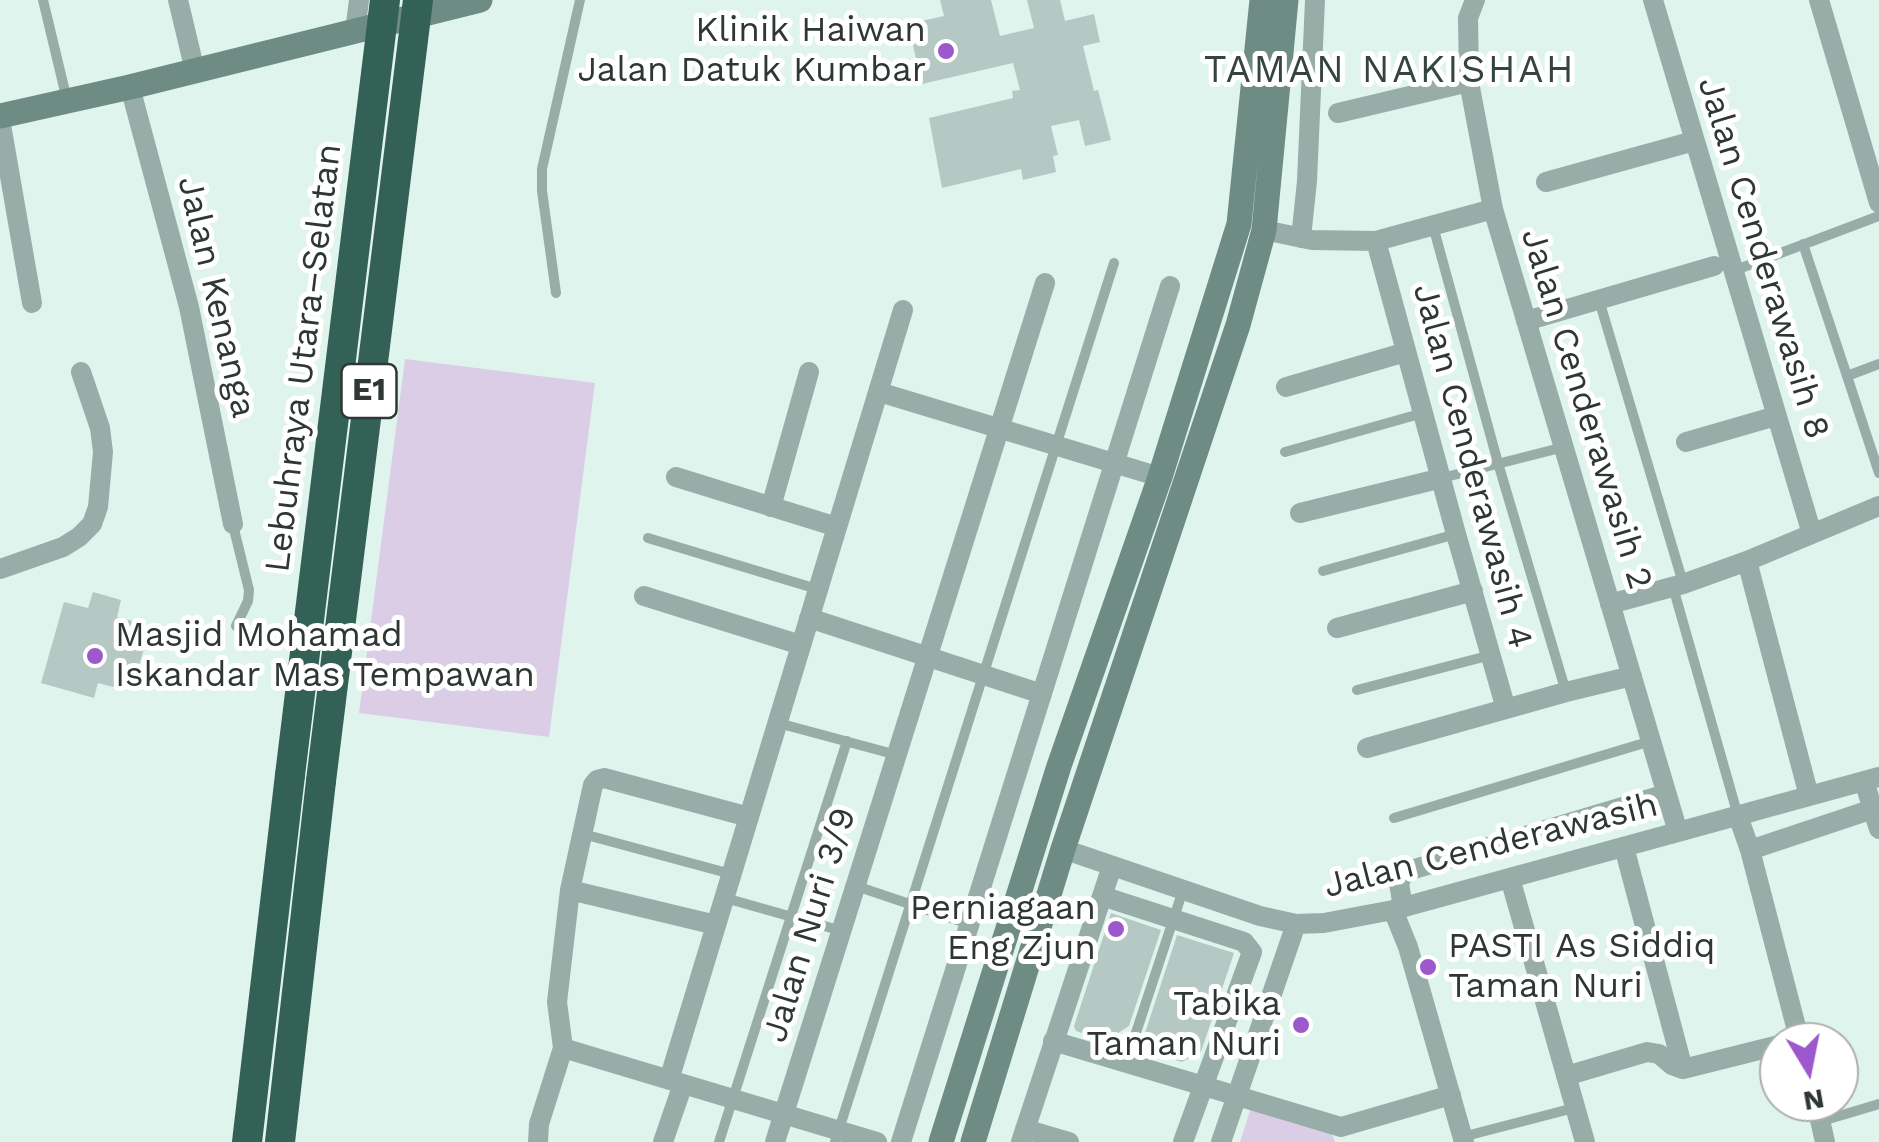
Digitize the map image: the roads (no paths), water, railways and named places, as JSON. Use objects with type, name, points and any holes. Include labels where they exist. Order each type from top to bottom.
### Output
[{"type":"highway","name":"Lebuhraya Utara–Selatan","points":[[247,1142],[385,0]]},
{"type":"highway","name":"Lebuhraya Utara–Selatan","points":[[280,1142],[320,782],[418,0]]},
{"type":"main road","points":[[0,117],[355,32],[454,3],[480,0]]},
{"type":"main road","points":[[941,1142],[1059,766],[1160,477],[1240,224],[1262,0]]},
{"type":"main road","points":[[972,1142],[1063,849],[1238,325],[1264,230],[1286,0]]},
{"type":"street","points":[[178,0],[195,71]]},
{"type":"street","points":[[355,32],[359,0]]},
{"type":"street","points":[[1300,238],[1307,182],[1315,0]]},
{"type":"street","name":"Jalan Cenderawasih 2","points":[[1475,0],[1468,18],[1469,82],[1493,209],[1678,832]]},
{"type":"street","name":"Jalan Cenderawasih 8","points":[[1653,0],[1694,140],[1724,268],[1812,534]]},
{"type":"street","points":[[1819,0],[1879,199]]},
{"type":"street","points":[[1338,114],[1469,82]]},
{"type":"street","name":"Jalan Kenanga","points":[[130,87],[189,307],[233,524]]},
{"type":"street","points":[[0,117],[32,303]]},
{"type":"street","points":[[1546,182],[1694,140]]},
{"type":"street","points":[[1264,230],[1300,238],[1376,241],[1493,209]]},
{"type":"street","name":"Jalan Cenderawasih 4","points":[[1376,241],[1506,709]]},
{"type":"street","points":[[1526,321],[1724,268]]},
{"type":"street","name":"Jalan Nuri 3/9","points":[[775,1142],[1045,283]]},
{"type":"street","points":[[901,1142],[1170,286]]},
{"type":"street","points":[[663,1142],[716,925],[903,310]]},
{"type":"street","points":[[1286,388],[1406,352]]},
{"type":"street","points":[[0,569],[63,547],[92,524],[98,507],[103,452],[100,428],[80,372]]},
{"type":"street","points":[[771,507],[809,372]]},
{"type":"street","points":[[878,392],[1160,477]]},
{"type":"street","points":[[1686,442],[1776,416]]},
{"type":"street","points":[[676,476],[837,527]]},
{"type":"street","points":[[1300,513],[1442,478]]},
{"type":"street","points":[[1610,604],[1678,586],[1879,506]]},
{"type":"street","points":[[1747,560],[1809,796]]},
{"type":"street","points":[[1337,628],[1473,590]]},
{"type":"street","points":[[644,596],[801,646]]},
{"type":"street","points":[[810,618],[1042,694]]},
{"type":"street","points":[[1368,748],[1632,676]]},
{"type":"street","points":[[538,1142],[539,1124],[563,1048],[557,1002],[570,890],[597,780],[604,778],[749,817]]},
{"type":"street","points":[[1750,850],[1877,815],[1872,779]]},
{"type":"street","name":"Jalan Cenderawasih","points":[[1063,849],[1260,916],[1296,924],[1324,923],[1398,909],[1872,779]]},
{"type":"street","points":[[1463,1139],[1398,909],[1398,884],[1403,875],[1666,794]]},
{"type":"street","points":[[1738,816],[1750,850],[1788,1022]]},
{"type":"street","points":[[1624,847],[1684,1069]]},
{"type":"street","points":[[1069,1142],[1023,1136],[1112,866]]},
{"type":"street","points":[[1510,878],[1585,1142]]},
{"type":"street","points":[[570,890],[716,925]]},
{"type":"street","points":[[1102,896],[1244,942],[1252,952],[1183,1142]]},
{"type":"street","points":[[1221,1142],[1296,924]]},
{"type":"street","points":[[1248,966],[1278,976]]},
{"type":"street","points":[[1053,1040],[1236,1096],[1343,1135],[1451,1095]]},
{"type":"street","points":[[563,1048],[784,1114],[837,1136],[876,1142]]},
{"type":"street","points":[[1566,1076],[1647,1052],[1659,1054],[1684,1069],[1759,1050]]},
{"type":"lane","points":[[44,0],[67,101]]},
{"type":"lane","points":[[556,292],[542,169],[580,0]]},
{"type":"lane","points":[[1724,268],[1879,216]]},
{"type":"lane","points":[[1432,225],[1566,692]]},
{"type":"lane","points":[[1803,244],[1879,473]]},
{"type":"lane","points":[[837,1136],[1114,262]]},
{"type":"lane","points":[[1599,300],[1738,816]]},
{"type":"lane","points":[[1847,376],[1879,364]]},
{"type":"lane","points":[[1286,452],[1424,413]]},
{"type":"lane","points":[[1442,478],[1564,447]]},
{"type":"lane","points":[[233,524],[248,590],[248,601],[236,626]]},
{"type":"lane","points":[[1323,571],[1456,534]]},
{"type":"lane","points":[[648,538],[818,589]]},
{"type":"lane","points":[[1356,690],[1490,655]]},
{"type":"lane","points":[[778,723],[897,755]]},
{"type":"lane","points":[[1394,818],[1650,740]]},
{"type":"lane","points":[[719,1142],[847,741]]},
{"type":"lane","points":[[582,834],[732,874]]},
{"type":"lane","points":[[856,886],[969,924]]},
{"type":"lane","points":[[1125,1064],[1183,890]]},
{"type":"lane","points":[[724,898],[842,931]]},
{"type":"lane","points":[[1463,1139],[1575,1108]]},
{"type":"place","name":"Klinik Haiwan Jalan Datuk Kumbar","points":[[946,51]]},
{"type":"place","name":"Masjid Mohamad Iskandar Mas Tempawan","points":[[95,656]]},
{"type":"place","name":"Perniagaan Eng Zjun","points":[[1116,929]]},
{"type":"place","name":"PASTI As Siddiq Taman Nuri","points":[[1428,967]]},
{"type":"place","name":"Tabika Taman Nuri","points":[[1301,1025]]},
{"type":"district","name":"TAMAN NAKISHAH","points":[[1390,71]]}]
